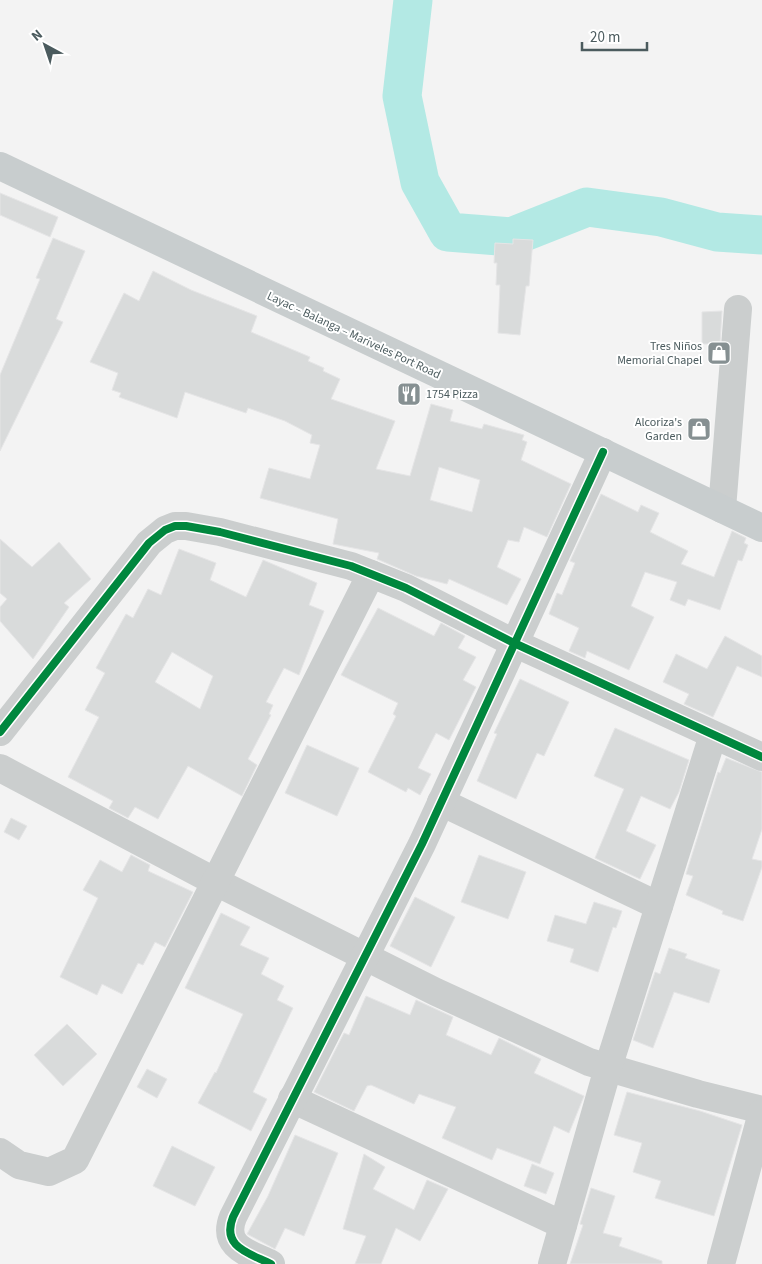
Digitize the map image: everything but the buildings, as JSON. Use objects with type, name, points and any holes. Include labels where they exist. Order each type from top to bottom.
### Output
[{"type":"main road","name":"Layac – Balanga – Mariveles Port Road","points":[[0,166],[762,528]]},
{"type":"street","points":[[722,509],[738,309]]},
{"type":"street","points":[[271,1264],[238,1246],[230,1238],[229,1226],[441,802],[602,452]]},
{"type":"street","points":[[0,732],[149,543],[165,530],[175,526],[202,528],[351,566],[406,588],[514,643],[762,757]]},
{"type":"street","points":[[0,1152],[19,1165],[49,1172],[75,1160],[371,574]]},
{"type":"street","points":[[552,1264],[608,1068],[713,735]]},
{"type":"street","points":[[0,768],[216,882],[364,956],[487,1016],[589,1062],[762,1111],[721,1264]]},
{"type":"street","points":[[441,802],[660,906]]},
{"type":"street","points":[[292,1099],[563,1226]]},
{"type":"waterway","points":[[413,0],[402,96],[420,182],[448,232],[511,237],[587,207],[661,217],[717,232],[762,235]]},
{"type":"cycle path","points":[[271,1264],[239,1248],[234,1242],[230,1227],[233,1217],[422,844],[603,452]]},
{"type":"cycle path","points":[[0,732],[149,543],[165,530],[175,526],[186,526],[220,532],[351,566],[406,588],[514,643],[762,757]]},
{"type":"place","name":"Tres Niños Memorial Chapel","points":[[719,353]]},
{"type":"place","name":"1754 Pizza","points":[[409,394]]},
{"type":"place","name":"Alcoriza's Garden","points":[[699,429]]}]
